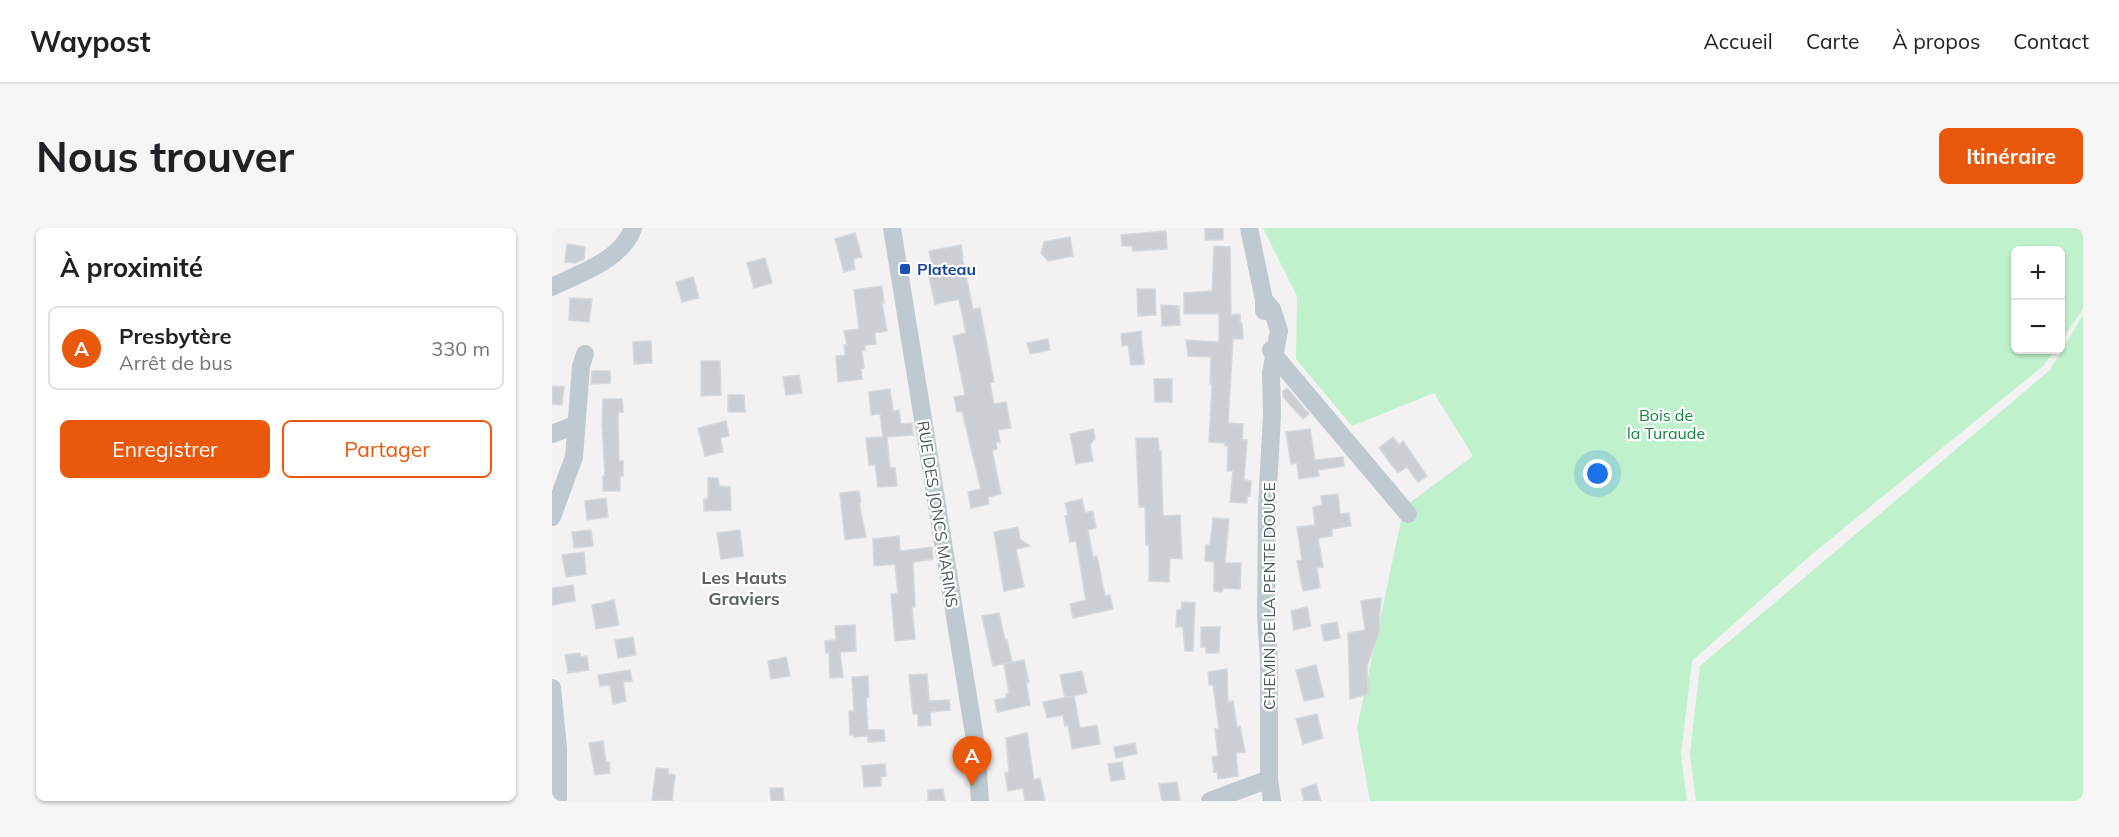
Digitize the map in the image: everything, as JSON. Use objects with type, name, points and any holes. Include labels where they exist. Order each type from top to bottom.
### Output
[{"type":"street","points":[[552,287],[615,253],[629,237],[633,228]]},
{"type":"street","name":"RUE DES JONCS MARINS","points":[[892,228],[976,746],[980,801]]},
{"type":"street","points":[[1249,228],[1264,300],[1264,320],[1269,345],[1274,356],[1408,514]]},
{"type":"street","points":[[552,517],[574,458],[581,366],[585,354]]},
{"type":"street","name":"CHEMIN DE LA PENTE DOUCE","points":[[1272,801],[1269,779],[1269,660],[1266,616],[1267,507],[1272,414],[1271,373],[1274,356]]},
{"type":"street","points":[[552,434],[575,425]]},
{"type":"street","points":[[552,688],[558,748],[558,801]]},
{"type":"street","points":[[1210,801],[1269,779]]},
{"type":"green space","name":"Bois de la Turaude","points":[[1263,228],[2083,228],[2083,309],[2065,335],[2065,246],[2011,246],[2011,354],[2052,354],[2044,365],[1812,554],[1692,661],[1681,754],[1687,801],[1370,801],[1357,728],[1404,507],[1473,456],[1434,393],[1352,426],[1296,359],[1297,296]]},
{"type":"green space","points":[[2083,315],[2083,801],[1696,801],[1690,754],[1700,666],[2050,370],[2060,354],[2065,354],[2065,345]]},
{"type":"building","points":[[1205,228],[1223,228],[1223,240],[1205,240]]},
{"type":"building","points":[[1166,231],[1167,249],[1133,251],[1132,246],[1122,246],[1121,235]]},
{"type":"building","points":[[855,233],[862,257],[853,259],[855,269],[844,272],[835,239]]},
{"type":"building","points":[[1070,237],[1073,256],[1048,261],[1041,253],[1044,242]]},
{"type":"building","points":[[567,244],[585,247],[584,259],[575,263],[565,262]]},
{"type":"building","points":[[961,245],[973,309],[980,308],[994,382],[990,383],[994,404],[1006,402],[1011,428],[998,430],[1000,442],[996,442],[997,449],[992,450],[1001,494],[988,497],[989,504],[971,508],[968,492],[981,489],[962,411],[957,412],[954,397],[965,395],[953,336],[966,333],[959,299],[935,304],[929,277],[934,276],[929,251]]},
{"type":"building","points":[[1214,246],[1230,247],[1231,315],[1240,314],[1240,323],[1242,323],[1243,339],[1233,339],[1228,423],[1243,424],[1242,440],[1247,440],[1244,480],[1251,481],[1247,503],[1230,502],[1233,471],[1227,471],[1228,446],[1225,446],[1225,443],[1209,442],[1211,357],[1188,356],[1186,340],[1219,342],[1219,314],[1184,314],[1184,293],[1212,291]]},
{"type":"building","points":[[765,258],[772,283],[754,288],[747,263]]},
{"type":"building","points":[[693,277],[699,298],[682,302],[676,282]]},
{"type":"building","points":[[882,286],[884,303],[882,303],[887,331],[875,333],[876,344],[865,345],[865,350],[862,351],[864,368],[861,369],[862,379],[838,382],[836,356],[845,355],[844,345],[847,344],[844,331],[859,329],[854,290]]},
{"type":"building","points":[[1137,289],[1155,289],[1156,315],[1138,316]]},
{"type":"building","points":[[570,298],[592,299],[589,322],[569,320]]},
{"type":"building","points":[[1161,305],[1179,306],[1180,325],[1162,326]]},
{"type":"building","points":[[1141,331],[1144,364],[1131,365],[1128,345],[1122,346],[1121,334]]},
{"type":"building","points":[[1048,339],[1050,350],[1030,354],[1027,343]]},
{"type":"building","points":[[651,341],[652,363],[634,364],[633,342]]},
{"type":"building","points":[[701,361],[720,361],[721,395],[701,396]]},
{"type":"building","points":[[592,371],[610,371],[610,383],[591,384]]},
{"type":"building","points":[[799,375],[802,393],[786,395],[783,377]]},
{"type":"building","points":[[1154,379],[1172,379],[1172,402],[1155,402]]},
{"type":"building","points":[[552,386],[564,387],[562,405],[552,404]]},
{"type":"building","points":[[1287,388],[1309,414],[1303,419],[1283,397],[1283,391]]},
{"type":"building","points":[[890,389],[893,411],[899,410],[901,424],[912,423],[913,435],[887,437],[890,468],[895,468],[897,486],[878,487],[875,465],[869,465],[866,438],[883,437],[880,414],[871,415],[869,392]]},
{"type":"building","points":[[728,395],[744,395],[745,412],[728,412]]},
{"type":"building","points":[[603,399],[622,399],[623,412],[618,412],[619,461],[623,461],[620,491],[603,491],[603,476],[605,476]]},
{"type":"building","points":[[726,421],[729,436],[720,438],[723,452],[705,456],[698,428]]},
{"type":"building","points":[[1093,429],[1095,438],[1090,445],[1093,461],[1076,464],[1070,434]]},
{"type":"building","points":[[1310,429],[1315,460],[1343,457],[1344,466],[1318,470],[1319,476],[1299,479],[1297,463],[1291,464],[1286,432]]},
{"type":"building","points":[[1393,437],[1399,445],[1403,441],[1427,476],[1418,482],[1407,467],[1398,473],[1379,448]]},
{"type":"building","points":[[1136,438],[1158,438],[1159,451],[1161,451],[1163,516],[1180,515],[1182,559],[1170,558],[1169,582],[1149,581],[1149,545],[1146,545],[1145,507],[1139,507]]},
{"type":"building","points":[[708,478],[718,478],[719,486],[730,487],[731,510],[704,511],[704,499],[708,499]]},
{"type":"building","points":[[859,491],[861,502],[859,503],[866,537],[845,540],[840,493]]},
{"type":"building","points":[[1338,494],[1340,514],[1349,513],[1351,526],[1332,529],[1332,536],[1318,538],[1323,567],[1317,568],[1320,588],[1303,591],[1297,561],[1302,560],[1297,527],[1315,525],[1313,507],[1322,505],[1321,496]]},
{"type":"building","points":[[606,498],[608,517],[587,520],[585,501]]},
{"type":"building","points":[[1082,499],[1085,513],[1093,511],[1096,528],[1088,530],[1093,557],[1097,556],[1105,596],[1110,595],[1113,609],[1073,618],[1070,604],[1086,600],[1076,541],[1070,542],[1065,503]]},
{"type":"building","points":[[1213,518],[1229,519],[1225,563],[1241,563],[1240,589],[1223,588],[1222,592],[1214,591],[1214,562],[1205,561],[1206,545],[1210,545]]},
{"type":"building","points":[[1018,527],[1020,539],[1030,546],[1016,549],[1024,587],[1004,591],[994,532]]},
{"type":"building","points":[[591,530],[593,546],[574,548],[572,532]]},
{"type":"building","points":[[740,530],[743,556],[721,559],[717,533]]},
{"type":"building","points":[[899,536],[900,551],[932,547],[933,559],[913,562],[915,607],[912,607],[915,639],[895,641],[891,594],[898,594],[895,564],[874,566],[873,539]]},
{"type":"building","points":[[584,552],[586,574],[566,577],[562,555]]},
{"type":"building","points":[[573,585],[575,601],[552,605],[552,588]]},
{"type":"building","points":[[1381,598],[1380,630],[1367,666],[1368,694],[1350,699],[1348,633],[1365,630],[1361,601]]},
{"type":"building","points":[[614,600],[619,625],[596,629],[592,605]]},
{"type":"building","points":[[1182,602],[1195,603],[1193,651],[1185,651],[1183,627],[1176,627],[1177,610],[1181,610]]},
{"type":"building","points":[[1307,607],[1311,626],[1294,630],[1291,611]]},
{"type":"building","points":[[999,613],[1012,662],[993,666],[982,616]]},
{"type":"building","points":[[1337,622],[1340,638],[1324,641],[1321,625]]},
{"type":"building","points":[[855,625],[856,651],[840,652],[843,677],[830,678],[829,652],[826,653],[825,641],[836,640],[835,626]]},
{"type":"building","points":[[1201,627],[1220,627],[1219,653],[1206,653],[1206,647],[1201,647]]},
{"type":"building","points":[[633,637],[636,655],[618,658],[615,640]]},
{"type":"building","points":[[580,653],[581,657],[587,656],[589,670],[568,673],[565,655]]},
{"type":"building","points":[[786,657],[790,676],[771,679],[768,661]]},
{"type":"building","points":[[1024,660],[1029,682],[1026,682],[1030,705],[997,712],[995,700],[1006,698],[1006,694],[1009,693],[1004,664]]},
{"type":"building","points":[[1316,665],[1324,697],[1304,701],[1296,670]]},
{"type":"building","points":[[1227,669],[1228,702],[1233,701],[1237,727],[1240,726],[1245,752],[1236,753],[1238,776],[1218,779],[1217,771],[1214,772],[1212,757],[1218,756],[1215,729],[1219,729],[1213,685],[1209,685],[1208,672]]},
{"type":"building","points":[[630,670],[632,681],[623,682],[626,701],[613,704],[610,685],[600,686],[598,675]]},
{"type":"building","points":[[1082,671],[1087,693],[1065,698],[1060,675]]},
{"type":"building","points":[[927,674],[929,701],[949,700],[950,710],[930,712],[931,725],[918,726],[918,714],[913,714],[909,675]]},
{"type":"building","points":[[868,676],[869,697],[866,698],[868,730],[884,730],[885,741],[868,742],[868,736],[850,735],[849,711],[854,711],[852,677]]},
{"type":"building","points":[[1074,696],[1080,728],[1097,725],[1100,744],[1072,749],[1068,725],[1065,726],[1063,715],[1047,718],[1043,702]]},
{"type":"building","points":[[1317,714],[1323,738],[1303,744],[1296,719]]},
{"type":"building","points":[[1027,733],[1034,780],[1040,778],[1045,801],[1025,801],[1023,788],[1008,791],[1005,773],[1009,772],[1006,738]]},
{"type":"building","points":[[603,741],[610,773],[595,775],[589,743]]},
{"type":"building","points":[[1135,743],[1137,754],[1116,758],[1114,747]]},
{"type":"building","points":[[1122,762],[1125,779],[1111,781],[1108,764]]},
{"type":"building","points":[[885,764],[886,776],[881,777],[881,786],[864,787],[862,766]]},
{"type":"building","points":[[656,768],[668,769],[668,774],[675,775],[672,801],[652,800]]},
{"type":"building","points":[[1177,782],[1180,801],[1162,801],[1159,784]]},
{"type":"building","points":[[1316,784],[1321,801],[1304,801],[1301,789]]},
{"type":"building","points":[[770,788],[783,788],[784,801],[771,801]]},
{"type":"building","points":[[943,789],[945,801],[928,801],[928,790]]},
{"type":"place","name":"Plateau","points":[[905,269]]},
{"type":"place","name":"Presbytère","points":[[972,786]]},
{"type":"district","name":"Les Hauts Graviers","points":[[744,587]]}]
